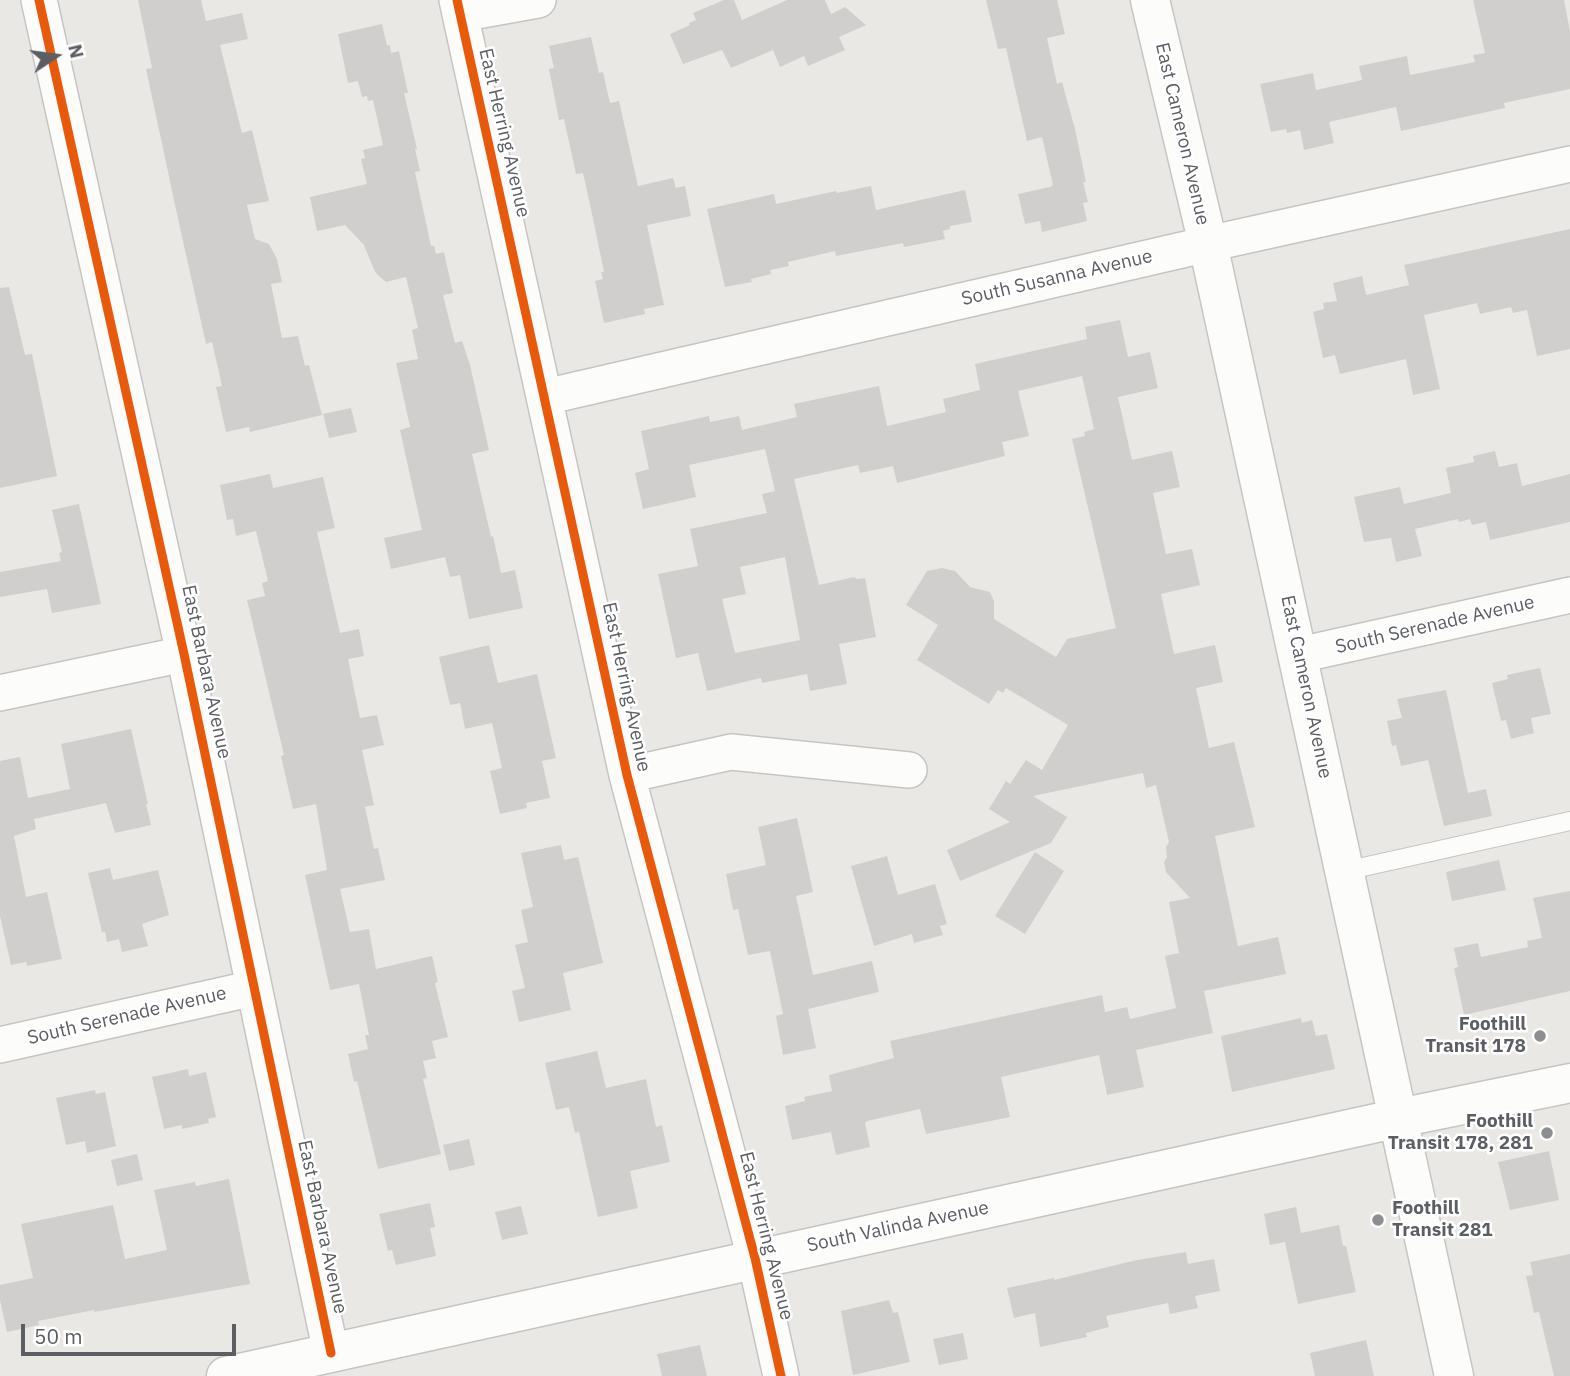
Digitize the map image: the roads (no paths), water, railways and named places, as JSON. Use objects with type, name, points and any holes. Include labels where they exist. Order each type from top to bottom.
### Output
[{"type":"main road","name":"East Cameron Avenue","points":[[1150,0],[1208,244],[1299,655],[1454,1376]]},
{"type":"main road","name":"South Valinda Avenue","points":[[226,1376],[755,1258],[1570,1083]]},
{"type":"street","name":"East Barbara Avenue","points":[[39,0],[184,653],[331,1353]]},
{"type":"street","points":[[459,7],[538,0]]},
{"type":"street","name":"East Herring Avenue","points":[[459,7],[627,775],[755,1258],[781,1376]]},
{"type":"street","name":"South Susanna Avenue","points":[[545,397],[1570,163]]},
{"type":"street","name":"South Serenade Avenue","points":[[1299,655],[1570,594]]},
{"type":"street","points":[[0,693],[184,653]]},
{"type":"street","points":[[627,775],[731,752],[909,769]]},
{"type":"street","name":"South Serenade Avenue","points":[[0,1045],[254,988]]},
{"type":"lane","points":[[1345,871],[1570,821]]},
{"type":"place","name":"Foothill Transit 178","points":[[1540,1036]]},
{"type":"place","name":"Foothill Transit 178, 281","points":[[1547,1133]]},
{"type":"place","name":"Foothill Transit 281","points":[[1378,1220]]}]
